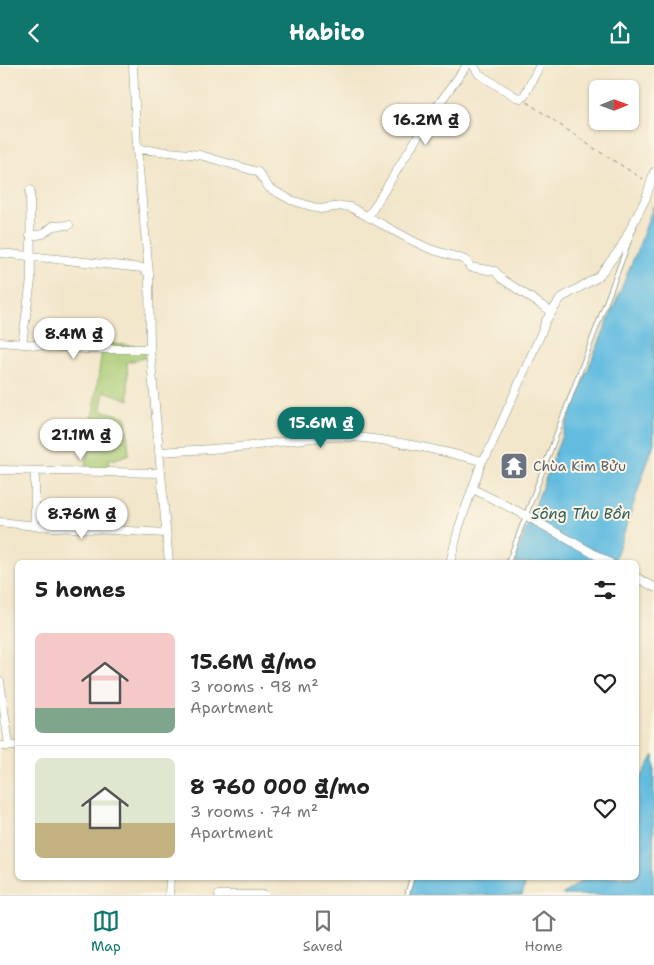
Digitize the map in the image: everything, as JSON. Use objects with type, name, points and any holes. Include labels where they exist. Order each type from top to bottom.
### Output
[{"type":"street","points":[[133,65],[137,149],[149,274],[150,349],[169,560]]},
{"type":"street","points":[[368,217],[431,115],[468,65]]},
{"type":"street","points":[[473,65],[479,74],[516,97],[521,98],[524,96],[540,65]]},
{"type":"street","points":[[137,149],[200,155],[252,169],[258,172],[269,188],[292,200],[320,209],[346,206],[430,249],[466,260],[470,267],[495,271],[502,279],[552,312]]},
{"type":"street","points":[[451,560],[458,527],[482,461],[495,437],[545,322],[561,298],[598,277],[620,249],[646,198],[654,172]]},
{"type":"street","points":[[22,344],[31,280],[30,191]]},
{"type":"street","points":[[30,235],[43,234],[53,226],[69,225]]},
{"type":"street","points":[[0,253],[142,268],[149,274]]},
{"type":"street","points":[[0,341],[85,349],[150,349]]},
{"type":"street","points":[[159,452],[350,437],[462,455],[482,461]]},
{"type":"street","points":[[0,470],[161,473]]},
{"type":"street","points":[[35,471],[35,527]]},
{"type":"street","points":[[473,489],[525,515],[605,560]]},
{"type":"street","points":[[0,522],[35,527],[166,533]]},
{"type":"street","points":[[639,579],[654,587]]},
{"type":"street","points":[[0,681],[9,745]]},
{"type":"street","points":[[0,746],[15,745]]},
{"type":"street","points":[[169,895],[170,880]]},
{"type":"street","points":[[219,895],[265,895]]},
{"type":"lane","points":[[509,560],[646,198]]},
{"type":"lane","points":[[407,895],[411,880]]},
{"type":"path","points":[[521,98],[592,147],[651,183]]},
{"type":"green space","points":[[103,343],[145,347],[145,358],[127,362],[129,400],[104,391],[101,410],[126,417],[129,454],[116,459],[109,459],[108,472],[85,469]]},
{"type":"water","name":"Sông Thu Bồn","points":[[654,204],[654,443],[615,560],[514,560],[577,396],[640,243]]},
{"type":"water","points":[[654,755],[653,895],[562,895],[582,880],[639,880],[639,781]]},
{"type":"water","points":[[413,880],[526,880],[522,895],[410,895]]},
{"type":"place","name":"Chùa Kim Bửu","points":[[514,466]]}]
